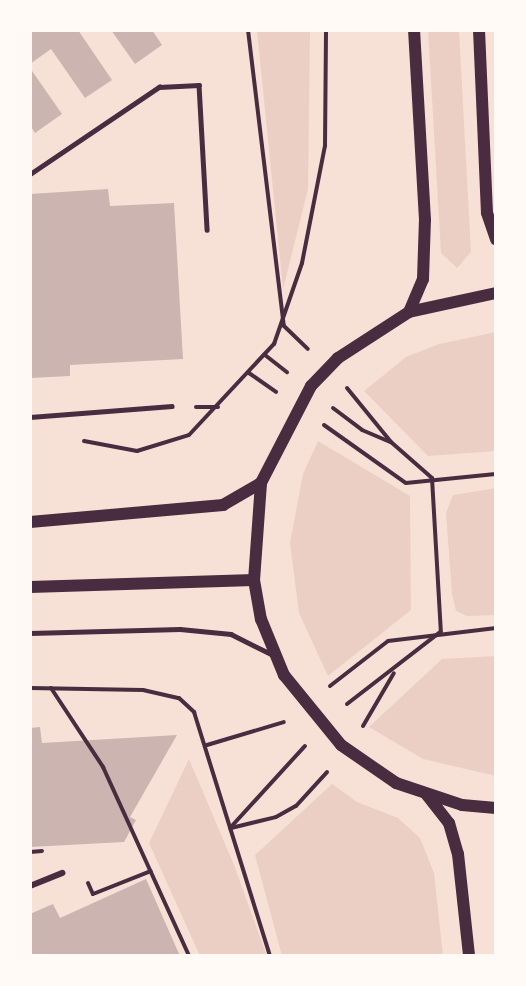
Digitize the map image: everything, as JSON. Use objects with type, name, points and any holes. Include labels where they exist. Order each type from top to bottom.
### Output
[{"type":"main road","points":[[410,312],[423,279],[425,214],[414,30]]},
{"type":"main road","points":[[479,30],[487,213],[496,239]]},
{"type":"main road","points":[[496,293],[410,312],[338,358],[312,386],[261,483],[254,580],[274,655],[284,675],[341,745],[396,783],[427,795],[496,808]]},
{"type":"main road","points":[[30,522],[224,505],[261,483]]},
{"type":"main road","points":[[30,587],[254,580]]},
{"type":"main road","points":[[427,795],[449,823],[458,854],[469,956]]},
{"type":"street","points":[[30,886],[63,873]]},
{"type":"lane","points":[[30,174],[159,87],[199,85],[207,230]]},
{"type":"lane","points":[[30,417],[171,406]]},
{"type":"lane","points":[[30,633],[180,629],[231,634],[274,655]]},
{"type":"path","points":[[248,30],[284,326]]},
{"type":"path","points":[[279,394],[249,373],[265,355],[284,326],[325,146],[326,30]]},
{"type":"path","points":[[318,421],[405,483],[432,478],[496,474]]},
{"type":"path","points":[[391,442],[432,478],[441,632]]},
{"type":"path","points":[[394,672],[441,632],[496,628]]},
{"type":"path","points":[[30,688],[143,690],[179,698],[201,726],[270,956]]},
{"type":"path","points":[[51,688],[103,767],[189,956]]},
{"type":"path","points":[[93,894],[152,872]]},
{"type":"shaded area","points":[[257,30],[310,30],[308,189],[283,289]]},
{"type":"shaded area","points":[[428,30],[459,30],[471,252],[457,268],[441,253]]},
{"type":"shaded area","points":[[496,332],[496,451],[428,456],[364,391],[406,357],[439,344]]},
{"type":"shaded area","points":[[318,441],[410,496],[411,610],[328,676],[299,613],[290,543],[303,474]]},
{"type":"shaded area","points":[[496,488],[496,615],[467,616],[456,611],[452,594],[446,513],[453,495]]},
{"type":"shaded area","points":[[496,656],[496,776],[423,759],[369,727],[442,659]]},
{"type":"shaded area","points":[[189,759],[234,865],[267,956],[200,956],[149,843]]},
{"type":"shaded area","points":[[332,784],[357,802],[398,818],[420,838],[434,873],[443,956],[282,956],[255,855]]},
{"type":"building","points":[[30,30],[78,30],[112,80],[85,98],[51,49],[30,64]]},
{"type":"building","points":[[111,30],[152,30],[162,45],[135,64]]},
{"type":"building","points":[[30,68],[62,114],[35,133],[30,125]]},
{"type":"building","points":[[108,189],[110,206],[174,203],[183,359],[70,365],[70,376],[30,378],[30,194]]},
{"type":"building","points":[[40,727],[42,743],[177,735],[130,817],[136,820],[124,842],[30,847],[30,728]]},
{"type":"building","points":[[146,879],[180,956],[30,956],[30,914],[53,904],[60,918]]}]
